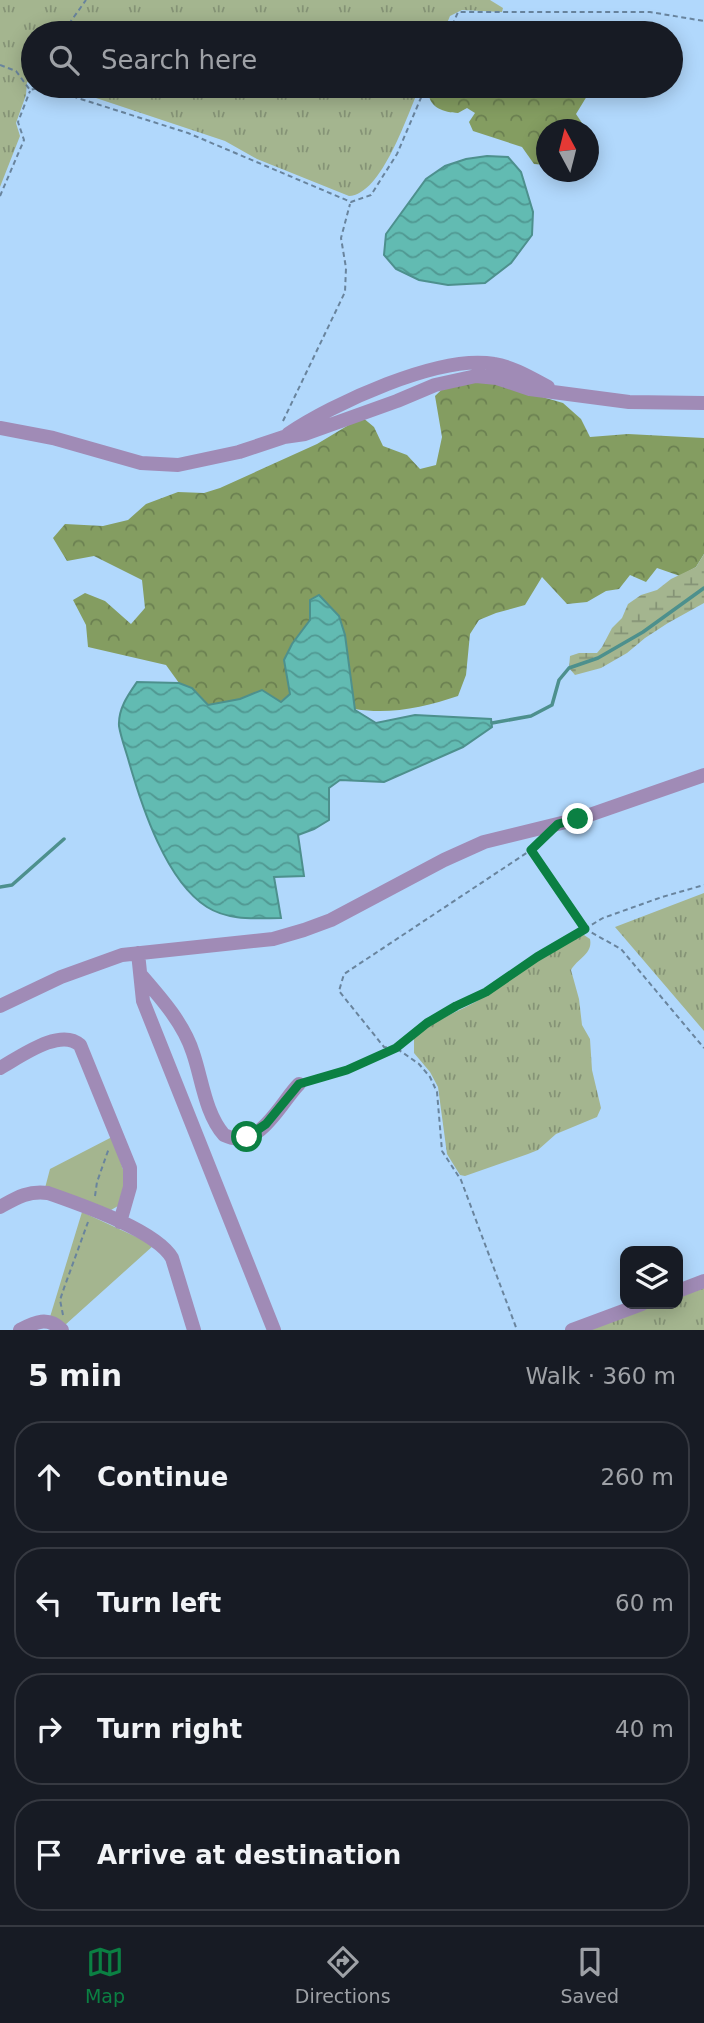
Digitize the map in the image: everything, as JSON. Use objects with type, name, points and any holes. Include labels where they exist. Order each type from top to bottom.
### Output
[{"type":"street","points":[[0,428],[53,438],[119,458],[157,465],[178,465],[239,452],[282,438],[301,425],[367,393],[455,364],[492,363],[558,391],[629,402],[704,403]]},
{"type":"street","points":[[0,1006],[61,977],[122,955],[273,939],[304,930],[331,920],[444,860],[484,842],[578,819],[704,775]]},
{"type":"street","points":[[138,953],[143,1001],[274,1330]]},
{"type":"street","points":[[141,975],[182,1028],[193,1050],[212,1116],[224,1135],[239,1139],[255,1133],[266,1124],[299,1084]]},
{"type":"street","points":[[0,1068],[55,1039],[75,1040],[83,1050],[130,1168],[131,1180],[120,1222]]},
{"type":"street","points":[[0,1206],[24,1194],[42,1192],[120,1222],[156,1240],[169,1252],[194,1330]]},
{"type":"street","points":[[683,1289],[704,1281]]},
{"type":"street","points":[[572,1330],[629,1309]]},
{"type":"street","points":[[20,1330],[43,1321],[60,1328]]},
{"type":"path","points":[[71,21],[86,0]]},
{"type":"path","points":[[454,21],[458,12],[650,12],[704,21]]},
{"type":"path","points":[[0,65],[16,71],[21,78]]},
{"type":"path","points":[[0,196],[24,139],[18,122],[27,98]]},
{"type":"path","points":[[81,98],[188,133],[351,202],[371,195],[397,154],[421,98]]},
{"type":"path","points":[[282,438],[279,431],[345,292],[346,268],[341,238],[351,202]]},
{"type":"path","points":[[517,1330],[461,1180],[442,1151],[437,1092],[430,1077],[419,1064],[396,1048],[384,1047],[340,991],[344,974],[531,850],[540,841]]},
{"type":"path","points":[[531,850],[585,929],[621,949],[704,1048]]},
{"type":"path","points":[[299,1084],[347,1070],[396,1048],[427,1023],[486,992],[537,957],[603,918],[704,885]]},
{"type":"path","points":[[60,1328],[63,1318],[60,1300],[93,1211],[95,1189],[110,1147],[119,1142]]},
{"type":"green space","points":[[0,0],[490,0],[503,8],[502,12],[462,10],[450,16],[448,21],[21,21],[21,98],[25,98],[16,123],[20,136],[0,187]]},
{"type":"green space","points":[[96,98],[415,98],[383,168],[361,192],[349,196],[257,159],[225,141]]},
{"type":"green space","points":[[430,98],[586,98],[576,114],[579,119],[536,119],[536,164],[522,147],[473,131],[469,122],[475,113],[467,108],[458,113],[436,107]]},
{"type":"green space","points":[[483,376],[563,403],[581,419],[590,437],[628,434],[704,438],[704,554],[696,567],[680,576],[657,568],[646,582],[630,575],[619,589],[606,591],[587,602],[567,604],[542,577],[525,605],[479,620],[470,634],[466,675],[458,696],[407,709],[355,709],[350,680],[310,620],[284,660],[290,694],[280,702],[262,690],[240,699],[208,705],[192,688],[179,683],[166,665],[88,647],[86,625],[73,600],[85,593],[105,601],[131,624],[145,608],[142,580],[94,556],[67,561],[53,538],[65,524],[103,526],[128,520],[146,504],[178,492],[204,493],[220,488],[317,444],[362,417],[374,427],[383,446],[407,455],[420,469],[436,465],[442,437],[435,396],[452,380]]},
{"type":"green space","points":[[704,554],[704,603],[668,623],[601,668],[575,675],[569,668],[570,656],[597,653],[612,628],[622,618],[628,604],[696,567]]},
{"type":"green space","points":[[704,893],[704,1031],[615,927]]},
{"type":"green space","points":[[584,935],[590,939],[589,948],[571,970],[579,999],[582,1025],[590,1039],[592,1070],[601,1108],[597,1117],[556,1134],[538,1150],[465,1176],[460,1175],[447,1154],[438,1087],[430,1072],[414,1053],[414,1038],[440,1020],[486,996],[546,952]]},
{"type":"green space","points":[[112,1137],[126,1178],[118,1206],[111,1210],[45,1188],[50,1169]]},
{"type":"green space","points":[[82,1212],[154,1245],[65,1325],[50,1317]]},
{"type":"green space","points":[[704,1284],[704,1330],[582,1330],[638,1309],[683,1309],[683,1292]]},
{"type":"water","points":[[487,156],[508,157],[521,172],[533,212],[532,235],[511,263],[485,283],[448,285],[419,280],[396,269],[384,255],[386,234],[426,179],[445,166]]},
{"type":"water","points":[[319,595],[339,616],[345,635],[355,710],[376,723],[415,715],[491,719],[492,727],[463,747],[384,782],[340,780],[329,788],[329,820],[298,835],[304,876],[274,877],[281,918],[224,915],[207,907],[192,895],[179,880],[157,842],[134,780],[120,731],[120,714],[137,682],[179,683],[192,688],[208,705],[240,699],[262,690],[281,702],[290,694],[284,660],[310,620],[310,600]]},
{"type":"waterway","points":[[492,723],[531,716],[552,705],[559,680],[569,668],[598,658],[643,632],[704,588]]},
{"type":"waterway","points":[[0,887],[12,885],[64,839]]},
{"type":"route","points":[[247,1137],[266,1124],[299,1084],[347,1070],[396,1048],[427,1023],[486,992],[537,957],[585,929],[531,850],[558,824],[578,819]]}]
